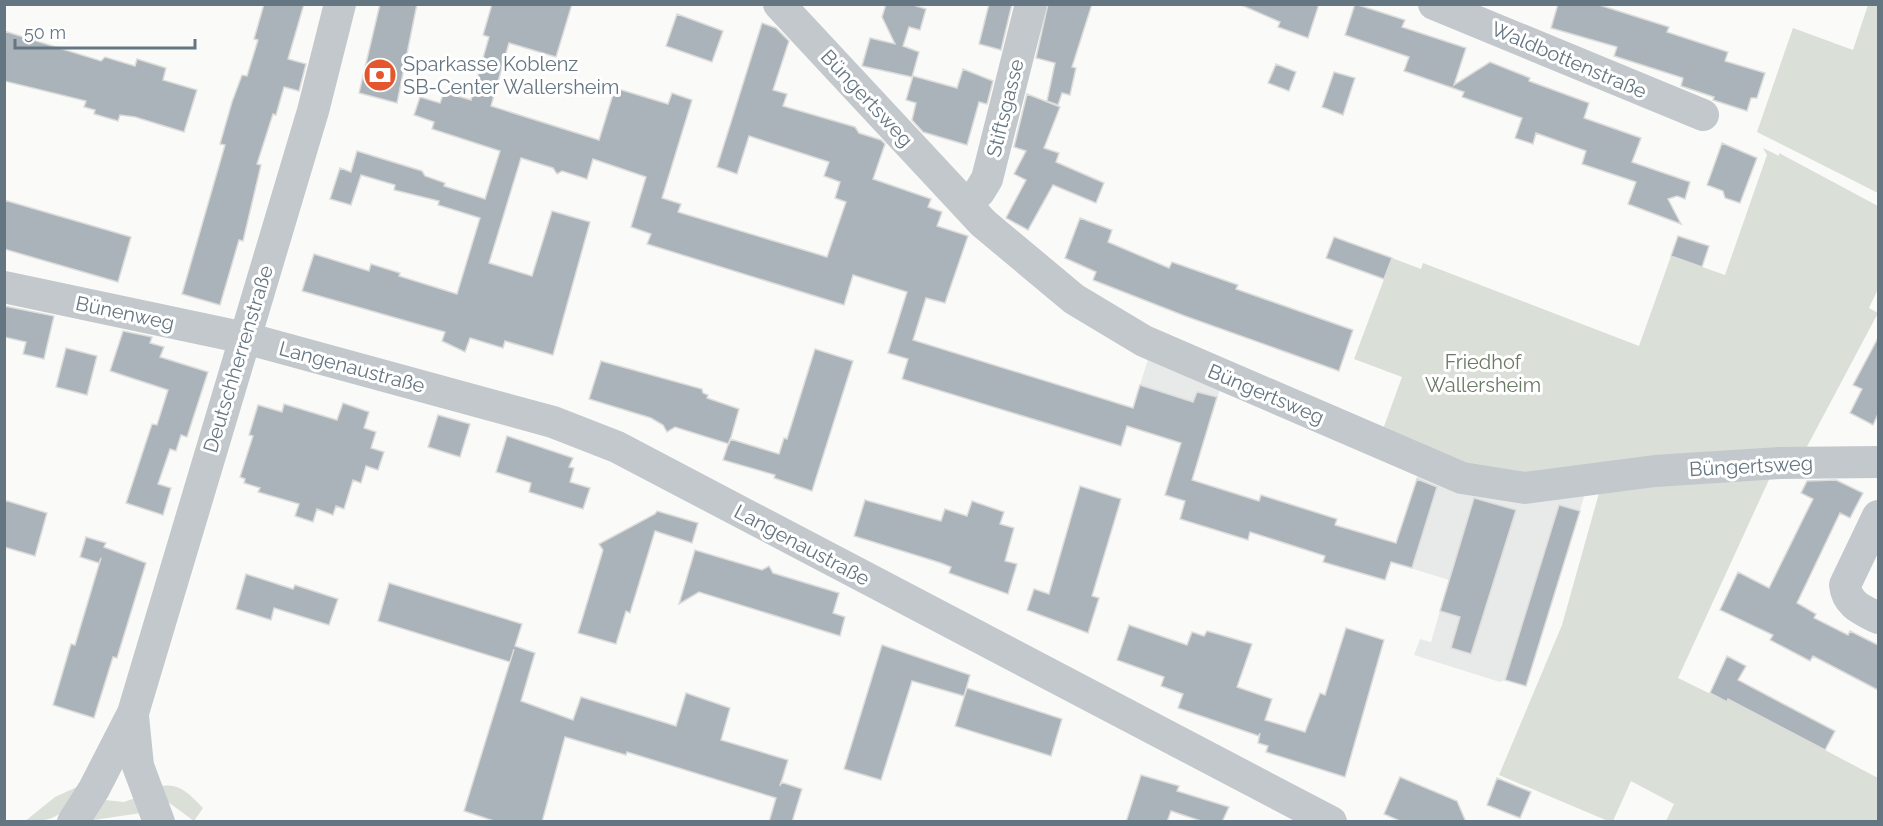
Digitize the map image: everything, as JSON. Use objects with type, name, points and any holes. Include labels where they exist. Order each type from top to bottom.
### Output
[{"type":"street","name":"Deutschherrenstraße","points":[[73,822],[99,781],[133,713],[313,111],[340,4]]},
{"type":"street","name":"Büngertsweg","points":[[779,4],[983,224],[1030,265],[1112,324],[1144,341],[1462,477],[1525,488],[1655,471],[1780,463],[1878,462]]},
{"type":"street","name":"Stiftsgasse","points":[[966,205],[979,192],[987,179],[1031,4]]},
{"type":"street","name":"Waldbottenstraße","points":[[1434,4],[1470,11],[1703,116]]},
{"type":"street","name":"Bünenweg","points":[[4,287],[245,338]]},
{"type":"street","name":"Langenaustraße","points":[[245,338],[553,422],[617,447],[1331,822]]},
{"type":"street","points":[[1878,516],[1845,585],[1846,594],[1852,604],[1878,618]]},
{"type":"street","name":"Deutschherrenstraße","points":[[133,713],[138,765],[159,822]]},
{"type":"shaded area","points":[[1150,353],[1222,383],[1185,501],[1165,495],[1181,442],[1127,426]]},
{"type":"shaded area","points":[[1420,467],[1587,487],[1526,686],[1505,680],[1500,682],[1414,655],[1420,639],[1431,642],[1449,580],[1391,562]]},
{"type":"green space","points":[[1868,5],[1878,5],[1878,193],[1757,132],[1793,28],[1853,50]]},
{"type":"green space","name":"Friedhof Wallersheim","points":[[1763,148],[1779,156],[1779,153],[1878,206],[1878,289],[1869,308],[1878,313],[1802,456],[1493,477],[1382,432],[1402,377],[1354,359],[1392,258],[1421,269],[1423,263],[1639,346],[1671,256],[1725,275],[1767,155]]},
{"type":"green space","points":[[1773,471],[1678,678],[1727,702],[1728,699],[1878,778],[1878,821],[1666,821],[1674,804],[1631,781],[1613,821],[1608,821],[1499,775],[1562,625],[1601,486]]},
{"type":"green space","points":[[162,786],[180,788],[203,808],[194,821],[164,799]]},
{"type":"green space","points":[[77,787],[68,805],[58,815],[44,820],[24,822],[55,797]]},
{"type":"green space","points":[[138,797],[141,813],[87,821],[105,800],[124,802]]},
{"type":"building","points":[[264,4],[304,4],[288,59],[306,64],[299,91],[284,87],[276,115],[273,114],[257,164],[261,165],[243,241],[239,240],[220,305],[182,294],[225,145],[220,144],[242,75],[247,76],[258,40],[254,39]]},
{"type":"building","points":[[380,4],[417,4],[397,103],[359,93]]},
{"type":"building","points":[[492,4],[572,4],[556,57],[509,43],[491,106],[599,140],[615,88],[668,104],[672,93],[692,100],[662,198],[681,204],[678,212],[827,257],[846,202],[835,198],[840,182],[824,176],[829,162],[749,136],[737,174],[717,167],[762,23],[776,28],[789,41],[773,90],[787,94],[783,106],[855,127],[859,133],[881,140],[885,144],[873,179],[931,199],[928,207],[942,212],[937,226],[968,236],[945,303],[926,298],[913,340],[1133,408],[1140,385],[1193,402],[1197,392],[1217,397],[1192,480],[1259,501],[1261,495],[1337,519],[1335,525],[1396,543],[1417,479],[1437,487],[1412,568],[1391,562],[1385,580],[1323,562],[1325,556],[1250,532],[1248,540],[1180,519],[1185,501],[1165,495],[1181,443],[1127,426],[1121,446],[902,379],[908,359],[888,353],[907,292],[853,275],[844,305],[647,244],[651,234],[631,227],[646,177],[593,159],[587,179],[562,171],[557,174],[553,168],[521,158],[489,263],[532,276],[552,211],[590,222],[553,355],[505,341],[503,348],[470,338],[465,352],[442,341],[445,332],[302,291],[314,254],[369,271],[371,264],[400,273],[399,276],[457,294],[480,218],[438,205],[439,201],[394,190],[395,185],[361,175],[351,205],[330,199],[340,168],[351,172],[357,151],[422,171],[425,176],[445,183],[444,186],[485,199],[500,151],[432,129],[434,122],[414,115],[420,97],[440,103],[444,92],[471,100],[489,37],[483,35]]},
{"type":"building","points":[[886,4],[910,4],[926,9],[920,30],[909,27],[903,46],[919,52],[912,77],[862,66],[870,38],[895,44],[882,17]]},
{"type":"building","points":[[989,4],[1012,4],[1001,50],[979,44]]},
{"type":"building","points":[[1048,4],[1092,4],[1072,67],[1076,68],[1070,95],[1062,93],[1058,105],[1047,101],[1055,63],[1036,58]]},
{"type":"building","points":[[1239,4],[1319,4],[1308,38],[1278,27],[1280,22]]},
{"type":"building","points":[[1355,4],[1405,20],[1402,27],[1466,48],[1454,85],[1490,62],[1530,78],[1529,81],[1589,103],[1584,118],[1641,138],[1632,162],[1690,182],[1685,199],[1677,196],[1668,199],[1681,224],[1628,204],[1636,182],[1582,164],[1586,151],[1536,133],[1533,144],[1515,138],[1522,118],[1462,97],[1464,92],[1404,71],[1409,57],[1345,35]]},
{"type":"building","points":[[1558,4],[1596,4],[1669,27],[1667,32],[1728,52],[1725,61],[1765,73],[1757,98],[1751,98],[1747,111],[1713,100],[1714,97],[1681,86],[1683,78],[1614,56],[1617,47],[1551,28]]},
{"type":"building","points":[[677,14],[723,31],[712,62],[666,46]]},
{"type":"building","points":[[4,31],[101,61],[105,57],[135,66],[137,59],[166,68],[163,80],[197,90],[184,132],[135,117],[120,115],[118,121],[94,114],[95,110],[84,107],[86,101],[4,81]]},
{"type":"building","points":[[1276,64],[1296,72],[1289,91],[1268,83]]},
{"type":"building","points":[[963,69],[993,81],[987,104],[979,102],[967,145],[923,132],[912,120],[916,103],[906,100],[913,76],[957,88]]},
{"type":"building","points":[[1334,72],[1355,78],[1343,115],[1322,107]]},
{"type":"building","points":[[1027,94],[1060,107],[1044,148],[1059,153],[1056,162],[1104,183],[1096,203],[1053,185],[1028,230],[1006,218],[1026,180],[1014,174],[1026,151],[1014,147]]},
{"type":"building","points":[[1722,143],[1757,158],[1740,203],[1725,198],[1723,191],[1707,185]]},
{"type":"building","points":[[4,200],[131,237],[118,282],[4,249]]},
{"type":"building","points":[[1080,218],[1112,230],[1108,242],[1169,268],[1172,262],[1238,285],[1236,289],[1353,330],[1339,371],[1185,316],[1093,280],[1096,272],[1065,258]]},
{"type":"building","points":[[1678,236],[1709,246],[1702,267],[1671,256]]},
{"type":"building","points":[[1334,237],[1392,258],[1384,279],[1326,258]]},
{"type":"building","points":[[4,306],[54,316],[44,359],[23,354],[26,342],[4,337]]},
{"type":"building","points":[[123,331],[152,337],[150,343],[164,347],[160,357],[208,372],[187,437],[181,435],[176,451],[170,449],[158,484],[171,488],[163,515],[126,503],[152,424],[157,425],[168,390],[110,371]]},
{"type":"building","points":[[1878,338],[1878,414],[1873,425],[1850,413],[1862,389],[1853,385]]},
{"type":"building","points":[[66,348],[97,356],[87,395],[56,387]]},
{"type":"building","points":[[815,349],[853,361],[812,491],[774,478],[775,475],[723,460],[730,439],[779,454],[784,438],[787,439]]},
{"type":"building","points":[[601,361],[702,389],[703,393],[708,395],[707,398],[739,409],[729,444],[675,427],[667,432],[663,425],[651,418],[589,399]]},
{"type":"building","points":[[343,403],[369,412],[364,428],[376,432],[371,448],[384,452],[378,470],[366,466],[361,483],[353,480],[344,509],[336,506],[333,515],[317,509],[313,522],[295,516],[299,504],[258,492],[260,488],[244,483],[245,479],[240,477],[253,436],[249,435],[258,405],[282,412],[284,404],[337,420]]},
{"type":"building","points":[[438,415],[470,424],[460,457],[428,447]]},
{"type":"building","points":[[507,436],[573,458],[569,467],[574,468],[570,482],[590,488],[583,509],[529,492],[531,483],[496,472]]},
{"type":"building","points":[[1836,480],[1863,493],[1850,518],[1840,513],[1797,603],[1816,614],[1814,618],[1848,635],[1850,631],[1878,645],[1878,690],[1813,656],[1810,661],[1770,640],[1773,635],[1720,610],[1738,572],[1769,588],[1813,499],[1801,493],[1807,481]]},
{"type":"building","points":[[1080,486],[1121,499],[1092,596],[1099,598],[1088,633],[1027,610],[1034,589],[1049,594]]},
{"type":"building","points":[[1474,498],[1516,510],[1471,654],[1451,648],[1460,617],[1440,611]]},
{"type":"building","points":[[4,500],[47,513],[35,556],[4,547]]},
{"type":"building","points":[[865,500],[941,521],[945,509],[967,516],[972,501],[1004,512],[1000,524],[1014,528],[1005,561],[1017,564],[1008,594],[949,573],[951,567],[941,563],[854,536]]},
{"type":"building","points":[[1559,505],[1580,511],[1526,686],[1505,680]]},
{"type":"building","points":[[657,511],[698,523],[692,543],[655,531],[630,613],[626,611],[616,644],[578,633],[603,550],[599,544]]},
{"type":"building","points":[[86,537],[106,543],[104,547],[146,563],[117,658],[113,657],[94,718],[53,705],[71,644],[75,645],[101,558],[99,563],[80,557]]},
{"type":"building","points":[[695,550],[762,570],[769,566],[773,573],[839,593],[833,613],[845,617],[840,636],[699,592],[679,604]]},
{"type":"building","points":[[246,574],[293,589],[295,585],[338,599],[329,625],[274,608],[271,620],[236,609]]},
{"type":"building","points":[[389,583],[522,624],[515,646],[535,653],[521,701],[573,720],[581,697],[676,726],[686,693],[730,708],[721,740],[788,760],[781,782],[802,789],[792,822],[769,822],[776,798],[627,752],[626,755],[565,737],[542,822],[497,822],[464,811],[510,662],[378,621]]},
{"type":"building","points":[[1129,625],[1187,645],[1192,632],[1204,636],[1207,631],[1252,644],[1237,687],[1272,699],[1265,720],[1305,732],[1320,693],[1325,695],[1346,628],[1384,640],[1345,777],[1266,752],[1268,746],[1258,743],[1260,733],[1259,736],[1178,708],[1183,694],[1161,686],[1164,677],[1117,660]]},
{"type":"building","points":[[882,645],[970,675],[964,696],[912,681],[881,780],[844,769]]},
{"type":"building","points":[[1727,656],[1746,666],[1738,680],[1835,731],[1825,750],[1728,699],[1727,702],[1710,693]]},
{"type":"building","points":[[967,688],[1062,719],[1051,756],[955,726]]},
{"type":"building","points":[[1141,775],[1179,786],[1177,791],[1229,807],[1222,822],[1204,822],[1171,811],[1167,822],[1126,822]]},
{"type":"building","points":[[1400,777],[1457,801],[1466,822],[1402,822],[1384,814]]},
{"type":"building","points":[[1497,778],[1531,792],[1520,818],[1487,805]]},
{"type":"place","name":"Sparkasse Koblenz SB-Center Wallersheim","points":[[380,75]]}]
